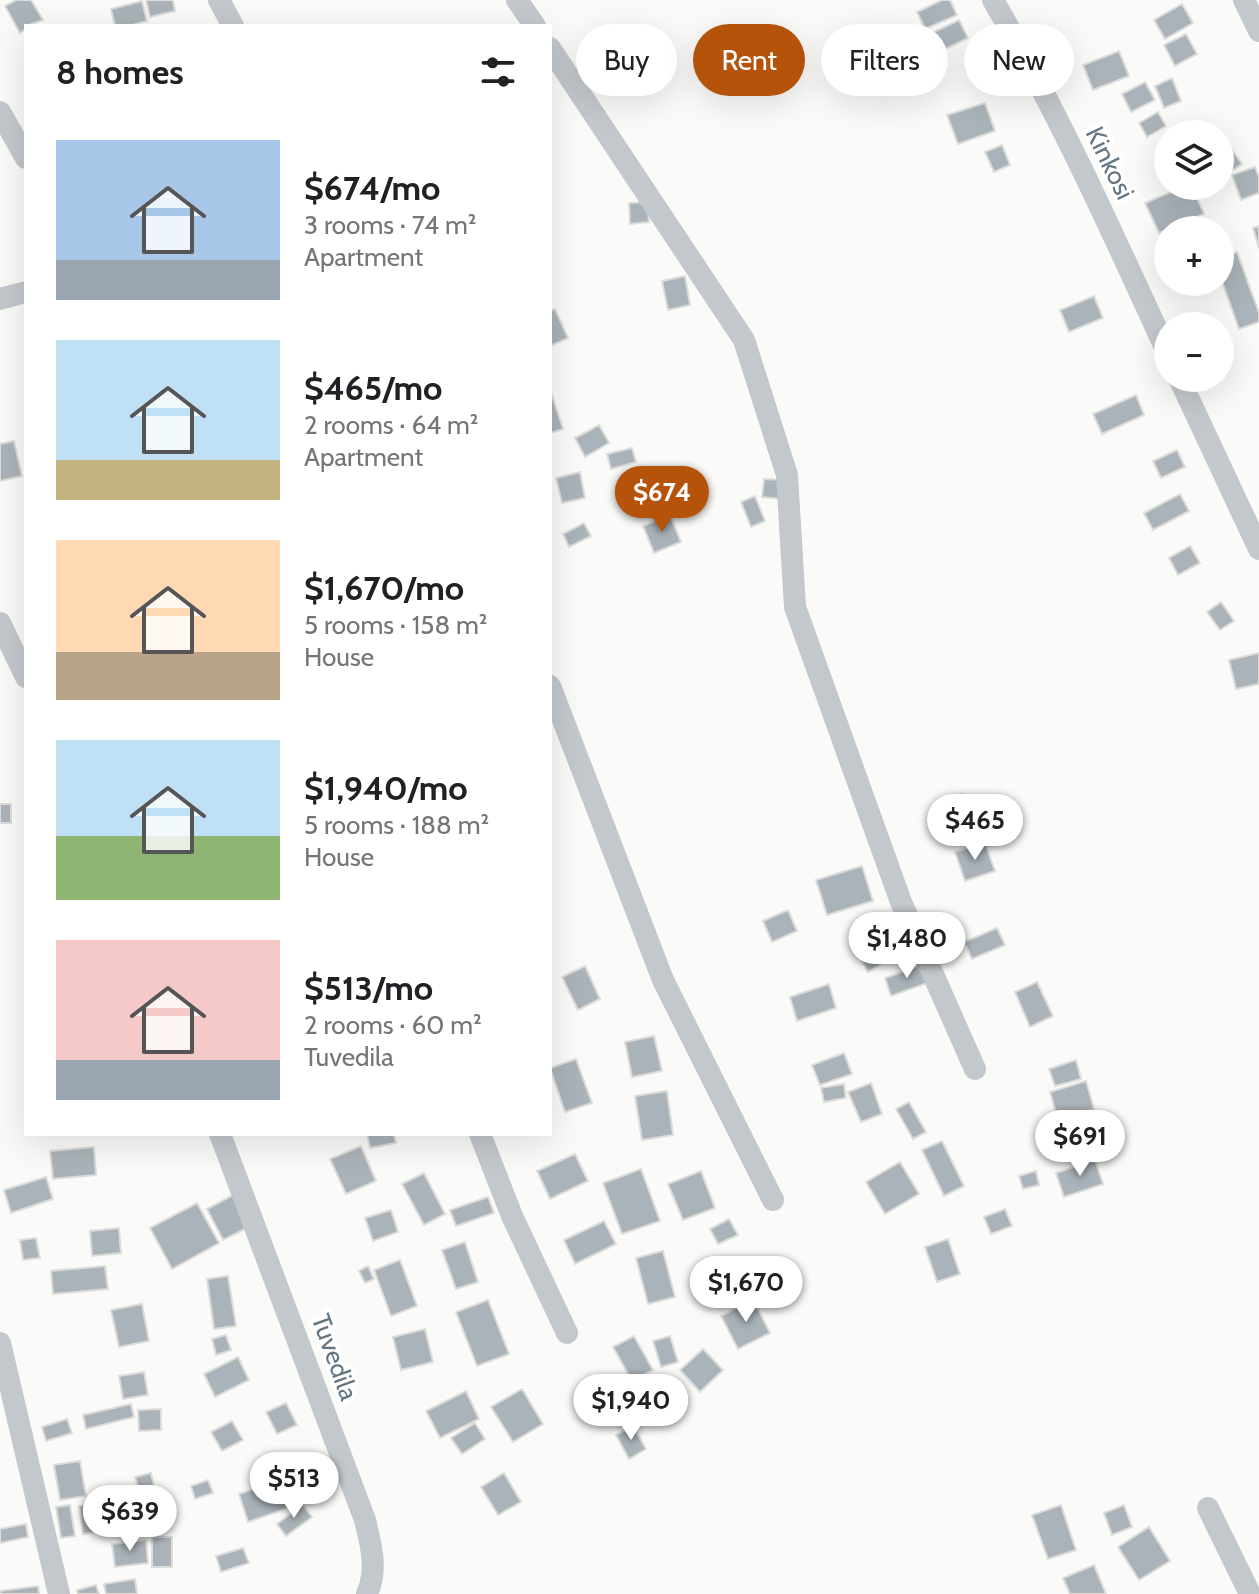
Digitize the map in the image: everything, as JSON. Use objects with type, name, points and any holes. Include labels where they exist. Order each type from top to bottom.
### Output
[{"type":"street","points":[[219,0],[232,24]]},
{"type":"street","points":[[517,0],[534,24]]},
{"type":"street","name":"Kinkosi","points":[[993,0],[1035,74],[1154,323]]},
{"type":"street","points":[[1244,0],[1259,31]]},
{"type":"street","points":[[552,51],[744,340],[787,475],[795,607],[901,902],[975,1069]]},
{"type":"street","points":[[0,112],[24,154]]},
{"type":"street","points":[[0,299],[24,293]]},
{"type":"street","points":[[1186,392],[1259,548]]},
{"type":"street","points":[[0,623],[24,673]]},
{"type":"street","points":[[552,691],[663,980],[773,1200]]},
{"type":"street","points":[[481,1136],[512,1216],[567,1333]]},
{"type":"street","name":"Tuvedila","points":[[223,1138],[365,1520],[373,1555],[372,1582],[367,1594]]},
{"type":"street","points":[[0,1343],[59,1594]]},
{"type":"street","points":[[1208,1508],[1250,1594]]},
{"type":"building","points":[[16,0],[31,0],[43,20],[24,24],[24,30],[20,33],[5,6]]},
{"type":"building","points":[[146,0],[173,0],[175,11],[150,17]]},
{"type":"building","points":[[942,0],[950,0],[957,15],[936,24],[923,24],[917,12]]},
{"type":"building","points":[[142,1],[147,21],[115,24],[111,9]]},
{"type":"building","points":[[1182,4],[1193,23],[1165,39],[1154,20]]},
{"type":"building","points":[[959,20],[964,30],[964,40],[948,48],[948,25]]},
{"type":"building","points":[[1186,34],[1197,54],[1175,66],[1164,45]]},
{"type":"building","points":[[1119,51],[1129,76],[1093,90],[1083,65]]},
{"type":"building","points":[[1172,78],[1181,101],[1164,108],[1155,86]]},
{"type":"building","points":[[1145,82],[1155,100],[1131,112],[1122,94]]},
{"type":"building","points":[[985,103],[995,131],[958,144],[947,115]]},
{"type":"building","points":[[1158,112],[1163,120],[1154,120],[1154,133],[1147,137],[1139,123]]},
{"type":"building","points":[[1002,145],[1010,165],[994,172],[985,152]]},
{"type":"building","points":[[1234,153],[1242,164],[1234,169]]},
{"type":"building","points":[[1255,167],[1259,177],[1259,193],[1241,200],[1234,174]]},
{"type":"building","points":[[1154,199],[1198,200],[1204,214],[1154,216],[1154,222],[1145,203]]},
{"type":"building","points":[[647,202],[649,222],[630,224],[629,203]]},
{"type":"building","points":[[1259,226],[1259,248],[1253,228]]},
{"type":"building","points":[[1237,252],[1259,313],[1259,322],[1239,329],[1227,296],[1234,296],[1234,253]]},
{"type":"building","points":[[685,276],[690,305],[668,310],[662,281]]},
{"type":"building","points":[[1094,296],[1103,318],[1069,332],[1060,310]]},
{"type":"building","points":[[555,309],[568,338],[552,345],[552,310]]},
{"type":"building","points":[[552,395],[563,429],[552,432]]},
{"type":"building","points":[[1136,395],[1144,415],[1102,434],[1093,414]]},
{"type":"building","points":[[599,425],[609,443],[585,457],[575,438]]},
{"type":"building","points":[[14,441],[22,476],[0,481],[0,444]]},
{"type":"building","points":[[632,448],[636,462],[611,469],[607,454]]},
{"type":"building","points":[[1177,450],[1185,467],[1161,478],[1153,461]]},
{"type":"building","points":[[580,472],[585,498],[562,503],[556,478]]},
{"type":"building","points":[[764,479],[783,480],[781,499],[762,497]]},
{"type":"building","points":[[1180,494],[1189,511],[1153,530],[1144,513]]},
{"type":"building","points":[[755,496],[765,521],[751,527],[741,502]]},
{"type":"building","points":[[670,515],[681,542],[654,553],[643,526]]},
{"type":"building","points":[[584,523],[591,536],[569,547],[563,534]]},
{"type":"building","points":[[1190,546],[1200,563],[1178,575],[1169,558]]},
{"type":"building","points":[[1221,602],[1234,621],[1220,630],[1207,612]]},
{"type":"building","points":[[1259,653],[1259,684],[1236,689],[1229,660]]},
{"type":"building","points":[[963,794],[969,815],[946,821],[941,799]]},
{"type":"building","points":[[0,804],[11,804],[11,823],[0,823]]},
{"type":"building","points":[[985,843],[995,871],[965,881],[955,852]]},
{"type":"building","points":[[862,866],[873,901],[827,915],[816,880]]},
{"type":"building","points":[[788,910],[797,931],[772,942],[763,921]]},
{"type":"building","points":[[997,928],[1005,945],[972,959],[964,942]]},
{"type":"building","points":[[876,944],[886,961],[868,972],[858,954]]},
{"type":"building","points":[[923,964],[930,982],[891,996],[885,978]]},
{"type":"building","points":[[585,966],[600,999],[578,1010],[562,977]]},
{"type":"building","points":[[1037,982],[1053,1016],[1030,1027],[1015,992]]},
{"type":"building","points":[[829,984],[836,1008],[797,1021],[790,997]]},
{"type":"building","points":[[654,1036],[662,1071],[632,1077],[625,1042]]},
{"type":"building","points":[[844,1053],[852,1074],[820,1085],[812,1065]]},
{"type":"building","points":[[576,1059],[592,1103],[565,1112],[552,1067]]},
{"type":"building","points":[[1076,1060],[1081,1079],[1055,1086],[1049,1069]]},
{"type":"building","points":[[1086,1081],[1094,1109],[1058,1120],[1050,1092]]},
{"type":"building","points":[[871,1083],[882,1114],[861,1122],[848,1092]]},
{"type":"building","points":[[844,1084],[846,1098],[824,1102],[821,1088]]},
{"type":"building","points":[[667,1091],[673,1135],[642,1140],[635,1096]]},
{"type":"building","points":[[909,1102],[926,1132],[913,1139],[896,1109]]},
{"type":"building","points":[[367,1136],[394,1136],[396,1143],[370,1148]]},
{"type":"building","points":[[942,1141],[964,1186],[944,1196],[922,1150]]},
{"type":"building","points":[[361,1146],[376,1181],[346,1194],[330,1159]]},
{"type":"building","points":[[94,1147],[96,1175],[53,1179],[50,1151]]},
{"type":"building","points":[[575,1154],[588,1181],[550,1199],[537,1171]]},
{"type":"building","points":[[1095,1160],[1103,1184],[1064,1197],[1056,1173]]},
{"type":"building","points":[[900,1162],[919,1194],[885,1214],[866,1182]]},
{"type":"building","points":[[641,1169],[660,1221],[622,1234],[603,1183]]},
{"type":"building","points":[[701,1171],[715,1208],[683,1220],[668,1184]]},
{"type":"building","points":[[1036,1171],[1039,1185],[1023,1189],[1019,1176]]},
{"type":"building","points":[[424,1173],[445,1214],[424,1225],[402,1184]]},
{"type":"building","points":[[46,1177],[53,1199],[11,1213],[4,1190]]},
{"type":"building","points":[[233,1195],[249,1227],[223,1240],[207,1209]]},
{"type":"building","points":[[488,1197],[494,1213],[456,1226],[450,1210]]},
{"type":"building","points":[[197,1203],[219,1243],[172,1269],[150,1228]]},
{"type":"building","points":[[1005,1209],[1012,1226],[991,1234],[984,1217]]},
{"type":"building","points":[[391,1210],[398,1232],[373,1241],[365,1218]]},
{"type":"building","points":[[729,1219],[738,1235],[718,1244],[710,1229]]},
{"type":"building","points":[[604,1221],[616,1244],[575,1264],[564,1240]]},
{"type":"building","points":[[119,1228],[121,1253],[92,1256],[90,1231]]},
{"type":"building","points":[[36,1238],[40,1258],[23,1260],[20,1240]]},
{"type":"building","points":[[948,1239],[960,1274],[937,1282],[925,1247]]},
{"type":"building","points":[[465,1242],[478,1282],[456,1289],[442,1250]]},
{"type":"building","points":[[663,1251],[675,1297],[648,1304],[636,1258]]},
{"type":"building","points":[[400,1260],[417,1306],[391,1316],[374,1270]]},
{"type":"building","points":[[105,1266],[108,1289],[53,1294],[51,1271]]},
{"type":"building","points":[[368,1266],[374,1279],[365,1283],[359,1271]]},
{"type":"building","points":[[228,1276],[236,1326],[214,1329],[207,1279]]},
{"type":"building","points":[[753,1299],[770,1333],[738,1349],[721,1316]]},
{"type":"building","points":[[488,1300],[509,1354],[477,1366],[456,1312]]},
{"type":"building","points":[[142,1304],[149,1341],[119,1347],[111,1310]]},
{"type":"building","points":[[425,1329],[433,1362],[401,1370],[393,1337]]},
{"type":"building","points":[[226,1335],[231,1350],[216,1355],[212,1339]]},
{"type":"building","points":[[634,1336],[653,1370],[632,1381],[613,1347]]},
{"type":"building","points":[[670,1336],[678,1362],[661,1367],[653,1341]]},
{"type":"building","points":[[703,1349],[723,1370],[700,1392],[680,1370]]},
{"type":"building","points":[[238,1357],[249,1380],[215,1397],[204,1374]]},
{"type":"building","points":[[144,1372],[148,1395],[123,1399],[119,1376]]},
{"type":"building","points":[[522,1389],[543,1424],[513,1442],[491,1407]]},
{"type":"building","points":[[466,1391],[479,1419],[440,1438],[426,1411]]},
{"type":"building","points":[[286,1403],[297,1425],[277,1434],[266,1412]]},
{"type":"building","points":[[131,1404],[134,1417],[86,1429],[83,1415]]},
{"type":"building","points":[[161,1409],[161,1430],[139,1431],[138,1410]]},
{"type":"building","points":[[67,1419],[72,1433],[46,1441],[42,1427]]},
{"type":"building","points":[[232,1421],[243,1440],[222,1451],[211,1432]]},
{"type":"building","points":[[475,1423],[485,1439],[462,1454],[451,1438]]},
{"type":"building","points":[[633,1426],[646,1449],[629,1459],[616,1435]]},
{"type":"building","points":[[80,1461],[86,1496],[60,1500],[54,1465]]},
{"type":"building","points":[[273,1463],[278,1473],[257,1484],[252,1474]]},
{"type":"building","points":[[151,1473],[154,1486],[139,1490],[135,1477]]},
{"type":"building","points":[[504,1473],[521,1502],[498,1515],[481,1487]]},
{"type":"building","points":[[288,1478],[297,1505],[248,1522],[239,1494]]},
{"type":"building","points":[[208,1480],[213,1493],[195,1499],[191,1486]]},
{"type":"building","points":[[153,1495],[157,1523],[83,1534],[79,1506]]},
{"type":"building","points":[[70,1505],[75,1536],[61,1538],[56,1507]]},
{"type":"building","points":[[303,1505],[312,1517],[286,1536],[277,1524]]},
{"type":"building","points":[[1061,1505],[1076,1550],[1048,1559],[1032,1515]]},
{"type":"building","points":[[1124,1505],[1132,1527],[1112,1535],[1104,1513]]},
{"type":"building","points":[[26,1524],[28,1537],[0,1543],[0,1529]]},
{"type":"building","points":[[1149,1527],[1170,1561],[1139,1580],[1118,1547]]},
{"type":"building","points":[[152,1537],[172,1537],[172,1567],[152,1567]]},
{"type":"building","points":[[146,1540],[148,1563],[115,1567],[112,1544]]},
{"type":"building","points":[[243,1548],[249,1563],[221,1572],[216,1556]]},
{"type":"building","points":[[1094,1565],[1106,1594],[1070,1594],[1063,1578]]},
{"type":"building","points":[[135,1579],[137,1594],[106,1594],[104,1584]]},
{"type":"building","points":[[96,1585],[99,1594],[78,1594],[77,1590]]},
{"type":"building","points":[[38,1586],[39,1594],[1,1594],[0,1591]]}]
